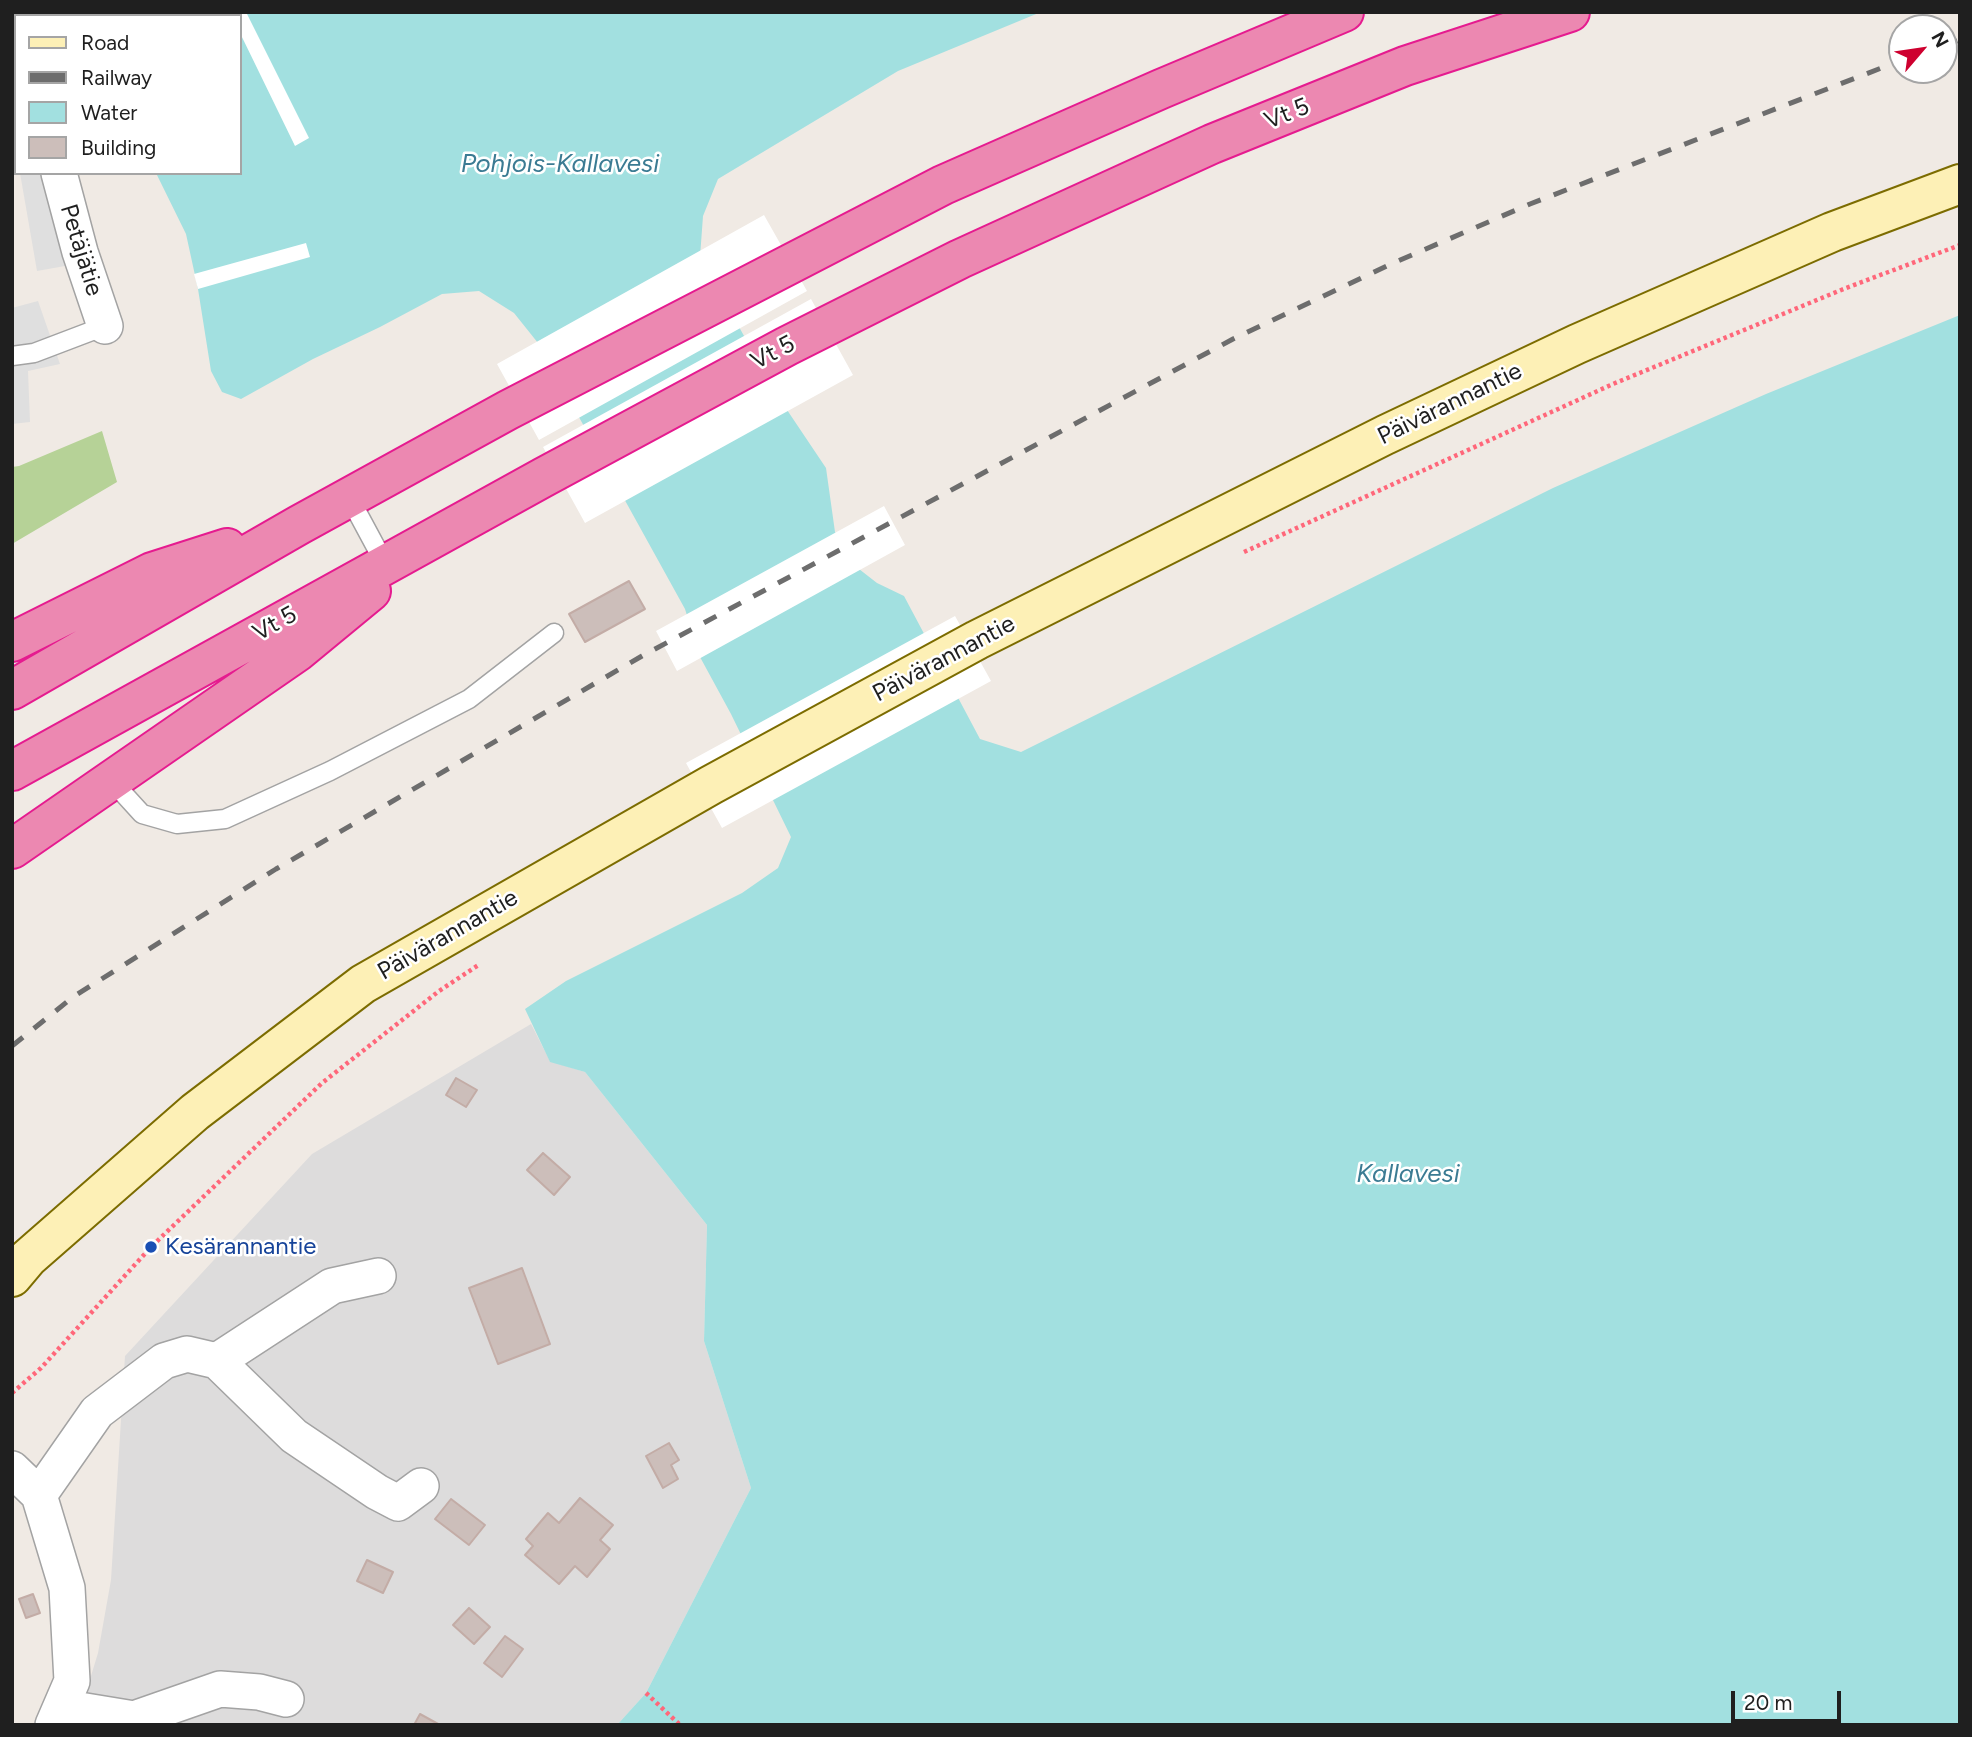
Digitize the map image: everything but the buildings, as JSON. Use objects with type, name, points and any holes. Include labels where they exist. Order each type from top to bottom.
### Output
[{"type":"highway","points":[[12,690],[299,525],[509,410],[943,186],[1161,89],[1344,12]]},
{"type":"highway","name":"Vt 5","points":[[12,771],[787,345],[960,259],[1212,144],[1405,66],[1570,12]]},
{"type":"highway","points":[[12,642],[152,572],[299,525]]},
{"type":"highway","points":[[12,849],[297,652],[444,532]]},
{"type":"main road","name":"Päivärannantie","points":[[12,1276],[28,1258],[195,1112],[363,984],[711,785],[977,640],[1385,435],[1577,344],[1832,232],[1960,184]]},
{"type":"street","name":"Petäjätie","points":[[60,175],[80,252],[105,326]]},
{"type":"street","points":[[217,1362],[332,1286],[378,1276]]},
{"type":"street","points":[[38,1495],[97,1412],[164,1361],[187,1354],[217,1362],[294,1436],[377,1492],[398,1503],[421,1486]]},
{"type":"street","points":[[12,1469],[38,1495],[67,1588],[72,1681],[57,1716],[134,1719],[220,1689],[259,1692],[286,1699]]},
{"type":"lane","points":[[12,356],[34,353],[105,326]]},
{"type":"lane","points":[[349,497],[385,564]]},
{"type":"lane","points":[[111,780],[142,814],[177,824],[225,819],[330,771],[469,699],[554,633]]},
{"type":"path","points":[[1243,552],[1613,384],[1846,288],[1960,245]]},
{"type":"path","points":[[12,1393],[41,1368],[151,1247],[322,1083],[439,991],[485,961]]},
{"type":"path","points":[[646,1693],[679,1724]]},
{"type":"shaded area","points":[[20,175],[49,175],[65,266],[37,271]]},
{"type":"shaded area","points":[[38,301],[60,364],[28,371],[30,422],[12,424],[12,308]]},
{"type":"shaded area","points":[[531,1024],[550,1061],[585,1072],[707,1225],[704,1341],[751,1488],[646,1693],[617,1725],[76,1725],[98,1653],[111,1580],[125,1356],[312,1154]]},
{"type":"green space","points":[[102,431],[117,482],[12,544],[12,467]]},
{"type":"water","name":"Kallavesi","points":[[1041,12],[898,71],[718,179],[703,216],[700,257],[777,395],[826,468],[835,532],[859,569],[877,583],[904,596],[980,739],[1021,752],[1553,488],[1766,394],[1960,315],[1960,1725],[617,1725],[646,1693],[751,1488],[704,1341],[707,1225],[585,1072],[550,1062],[525,1009],[566,981],[742,893],[778,868],[791,837],[700,657],[685,609],[538,343],[514,313],[479,291],[442,294],[313,359],[241,399],[222,392],[211,371],[186,234],[157,175],[242,175],[242,14],[108,14]]},
{"type":"pier","points":[[246,12],[309,138],[295,146],[242,37],[242,14],[230,14]]},
{"type":"pier","points":[[764,215],[807,291],[539,440],[497,364]]},
{"type":"pier","points":[[306,243],[310,257],[198,289],[194,274]]},
{"type":"pier","points":[[811,299],[853,375],[585,523],[543,447]]},
{"type":"pier","points":[[884,506],[905,545],[677,671],[656,631]]},
{"type":"pier","points":[[955,616],[991,681],[722,828],[686,763]]},
{"type":"railway","points":[[12,1046],[73,997],[276,869],[642,656],[1233,339],[1391,264],[1530,204],[1888,65]]},
{"type":"place","name":"Kesärannantie","points":[[151,1247]]},
{"type":"water label","name":"Pohjois-Kallavesi","points":[[560,164]]}]
